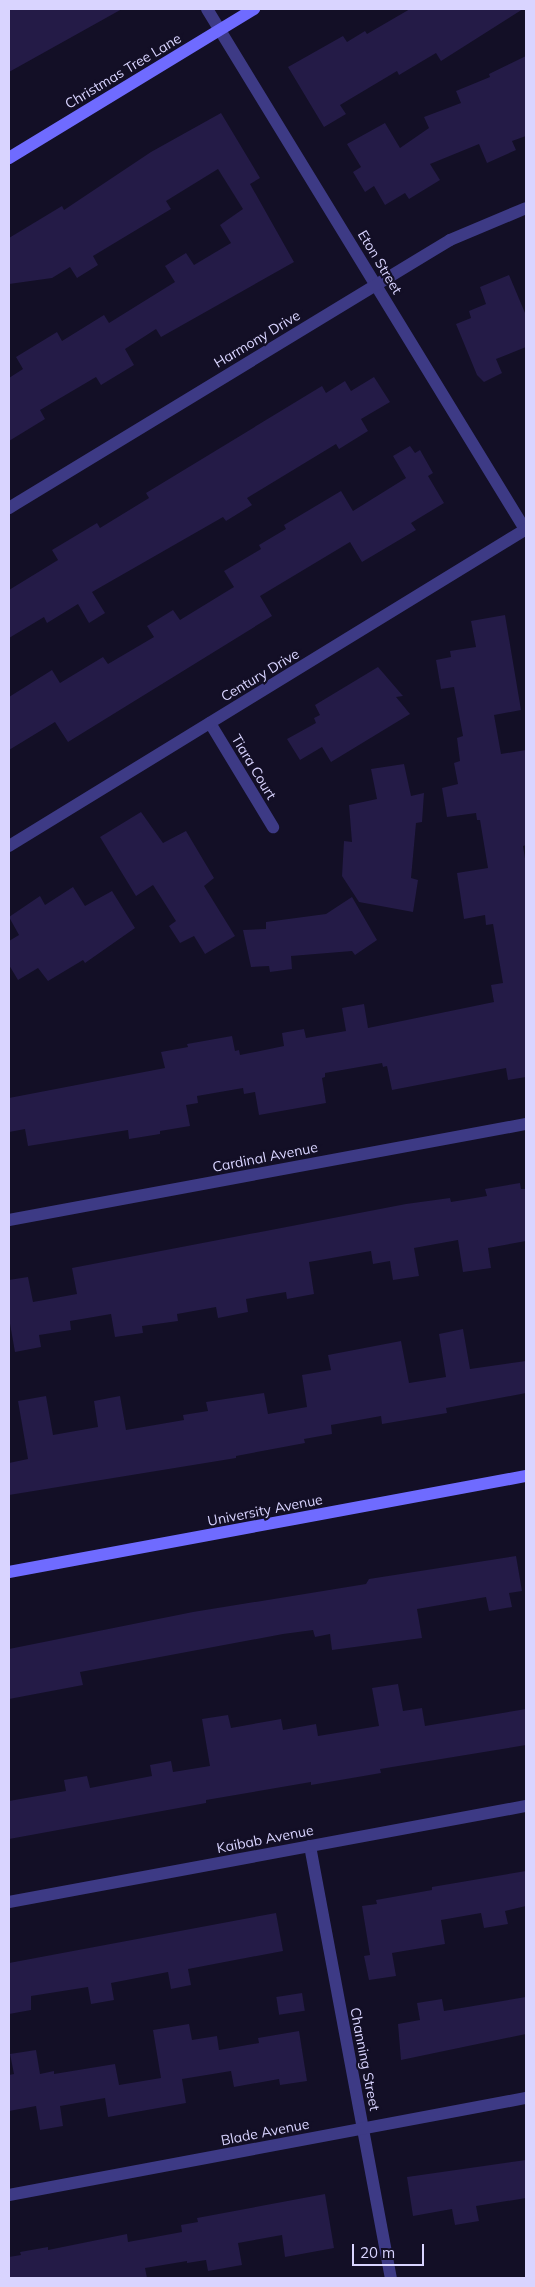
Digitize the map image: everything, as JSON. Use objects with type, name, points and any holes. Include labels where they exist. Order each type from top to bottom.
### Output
[{"type":"street","name":"Eton Street","points":[[207,9],[526,530]]},
{"type":"street","name":"Christmas Tree Lane","points":[[9,158],[254,9]]},
{"type":"street","name":"Harmony Drive","points":[[9,508],[450,240],[526,208]]},
{"type":"street","name":"Century Drive","points":[[9,846],[526,530]]},
{"type":"street","name":"Tiara Court","points":[[210,723],[273,827]]},
{"type":"street","name":"Cardinal Avenue","points":[[9,1220],[526,1124]]},
{"type":"street","name":"University Avenue","points":[[9,1572],[526,1476]]},
{"type":"street","name":"Kaibab Avenue","points":[[9,1902],[526,1806]]},
{"type":"street","name":"Channing Street","points":[[310,1846],[391,2278]]},
{"type":"street","name":"Blade Avenue","points":[[9,2194],[526,2098]]},
{"type":"building","points":[[9,9],[122,9],[9,72]]},
{"type":"building","points":[[410,9],[523,9],[441,61],[436,53],[399,75],[397,71],[340,105],[346,114],[324,127],[288,67],[343,36],[347,42],[365,31],[367,34]]},
{"type":"building","points":[[526,56],[526,136],[512,141],[516,150],[487,163],[479,144],[430,164],[440,180],[409,199],[405,193],[385,205],[374,186],[365,192],[353,172],[361,167],[347,144],[385,123],[400,148],[429,128],[424,117],[461,103],[456,91],[490,77],[489,74]]},
{"type":"building","points":[[221,113],[260,178],[250,184],[294,262],[161,337],[156,329],[125,349],[134,365],[101,385],[96,377],[40,410],[45,419],[9,441],[9,378],[23,369],[16,357],[57,332],[62,341],[104,315],[109,323],[175,282],[165,266],[186,253],[194,265],[231,243],[220,225],[243,209],[218,169],[166,201],[171,209],[93,256],[98,265],[77,278],[70,267],[52,278],[9,284],[9,238],[62,206],[64,210],[151,152]]},
{"type":"building","points":[[509,275],[525,313],[526,347],[496,359],[502,373],[484,382],[477,375],[456,324],[471,318],[469,311],[486,304],[480,287]]},
{"type":"building","points":[[374,377],[390,402],[361,419],[368,431],[339,449],[336,444],[247,498],[252,505],[226,521],[223,517],[92,592],[105,613],[89,623],[78,604],[47,623],[44,617],[9,638],[9,590],[58,560],[52,550],[97,523],[100,528],[149,498],[146,493],[322,386],[326,393],[345,381],[351,391]]},
{"type":"building","points":[[410,446],[415,453],[420,450],[433,473],[428,476],[444,503],[411,523],[416,530],[362,562],[350,542],[260,596],[272,616],[68,742],[55,722],[9,750],[9,697],[52,670],[60,683],[103,657],[108,664],[154,637],[147,626],[173,610],[180,620],[234,587],[224,571],[261,549],[259,545],[286,529],[284,525],[341,491],[353,511],[406,478],[393,456]]},
{"type":"building","points":[[505,615],[521,710],[494,715],[501,754],[526,750],[526,845],[523,846],[526,865],[526,1077],[508,1080],[506,1068],[392,1090],[387,1066],[383,1067],[382,1063],[325,1073],[325,1077],[322,1078],[326,1103],[259,1115],[255,1092],[244,1094],[243,1088],[197,1096],[198,1103],[186,1105],[190,1126],[160,1131],[160,1134],[129,1139],[128,1130],[28,1146],[25,1129],[9,1132],[9,1098],[165,1068],[161,1052],[188,1047],[187,1044],[232,1036],[235,1051],[239,1050],[240,1055],[284,1046],[282,1033],[304,1029],[306,1038],[346,1031],[342,1008],[364,1004],[368,1028],[494,1002],[491,985],[503,983],[493,924],[486,925],[485,915],[464,919],[457,873],[488,868],[480,820],[477,820],[476,813],[447,817],[442,788],[458,784],[454,763],[460,761],[457,738],[463,736],[454,687],[441,689],[436,660],[451,657],[450,651],[476,647],[471,621]]},
{"type":"building","points":[[378,667],[403,696],[396,697],[410,714],[331,762],[322,747],[300,760],[287,739],[316,723],[314,718],[320,715],[315,705]]},
{"type":"building","points":[[404,764],[411,796],[424,793],[422,822],[416,823],[411,878],[418,880],[413,912],[359,902],[342,876],[344,841],[352,842],[349,805],[377,799],[371,769]]},
{"type":"building","points":[[141,812],[163,843],[186,831],[214,878],[204,886],[235,936],[205,954],[194,936],[180,943],[169,926],[176,921],[153,885],[136,896],[100,837]]},
{"type":"building","points":[[73,887],[85,906],[112,891],[135,928],[85,963],[83,960],[48,981],[38,968],[18,980],[9,965],[9,941],[19,935],[9,917],[40,896],[45,905]]},
{"type":"building","points":[[352,897],[377,940],[355,955],[352,951],[291,956],[292,969],[270,972],[269,966],[251,967],[243,930],[266,929],[266,922],[326,914]]},
{"type":"building","points":[[520,1183],[521,1189],[526,1189],[526,1241],[488,1248],[491,1268],[463,1272],[458,1240],[414,1248],[419,1276],[393,1280],[390,1261],[373,1264],[371,1251],[309,1262],[314,1294],[287,1299],[286,1292],[246,1299],[248,1312],[218,1318],[216,1307],[177,1314],[178,1321],[142,1326],[143,1333],[115,1337],[111,1314],[70,1321],[71,1330],[39,1335],[41,1347],[15,1352],[9,1318],[9,1280],[28,1277],[33,1302],[77,1294],[72,1268],[406,1204],[450,1198],[451,1202],[487,1196],[485,1189]]},
{"type":"building","points":[[463,1329],[470,1369],[526,1361],[526,1393],[446,1408],[447,1413],[382,1424],[381,1416],[331,1425],[332,1434],[304,1439],[305,1443],[236,1456],[236,1458],[9,1495],[9,1463],[28,1459],[18,1401],[46,1396],[53,1435],[98,1427],[94,1401],[120,1396],[126,1430],[184,1420],[183,1415],[208,1411],[206,1402],[264,1393],[268,1414],[307,1407],[302,1375],[331,1370],[328,1355],[401,1341],[409,1383],[446,1377],[439,1334]]},
{"type":"building","points":[[516,1556],[522,1591],[509,1593],[512,1607],[489,1611],[486,1597],[417,1609],[422,1638],[332,1650],[330,1634],[315,1637],[313,1630],[283,1634],[80,1672],[83,1685],[9,1699],[9,1649],[193,1612],[366,1584],[369,1579]]},
{"type":"building","points":[[398,1684],[403,1711],[422,1708],[425,1726],[526,1709],[526,1745],[380,1769],[381,1773],[311,1785],[311,1782],[206,1800],[206,1803],[9,1839],[9,1801],[66,1791],[64,1780],[87,1776],[90,1788],[152,1776],[150,1765],[171,1761],[173,1772],[210,1766],[202,1719],[228,1715],[231,1728],[281,1719],[283,1730],[316,1724],[318,1736],[379,1726],[372,1688]]},
{"type":"building","points":[[526,1871],[526,1906],[505,1911],[508,1924],[484,1928],[481,1913],[441,1920],[445,1944],[392,1953],[396,1976],[369,1980],[364,1956],[370,1955],[362,1906],[377,1904],[376,1900],[432,1890],[432,1887]]},
{"type":"building","points":[[276,1913],[283,1951],[188,1969],[191,1985],[171,1989],[168,1972],[111,1983],[114,2000],[91,2004],[88,1987],[31,1996],[31,2010],[9,2014],[9,1963]]},
{"type":"building","points":[[302,1993],[305,2011],[279,2015],[276,1997]]},
{"type":"building","points":[[526,1997],[526,2034],[401,2060],[398,2024],[420,2020],[417,2003],[442,1999],[444,2011]]},
{"type":"building","points":[[189,2024],[192,2040],[217,2036],[219,2050],[259,2043],[258,2038],[299,2031],[307,2081],[280,2085],[279,2079],[234,2087],[231,2071],[182,2079],[186,2103],[108,2117],[105,2098],[60,2106],[63,2126],[40,2130],[36,2106],[9,2111],[9,2075],[14,2074],[10,2054],[36,2050],[40,2074],[54,2071],[54,2074],[115,2064],[119,2085],[161,2078],[153,2030]]},
{"type":"building","points":[[526,2160],[526,2198],[476,2206],[479,2221],[455,2225],[452,2209],[413,2216],[407,2177]]},
{"type":"building","points":[[325,2194],[334,2248],[285,2257],[282,2235],[238,2243],[242,2265],[208,2271],[206,2260],[145,2268],[147,2278],[9,2278],[9,2257],[21,2255],[20,2252],[48,2247],[48,2250],[127,2234],[128,2242],[182,2232],[181,2225],[198,2222],[197,2218]]}]
